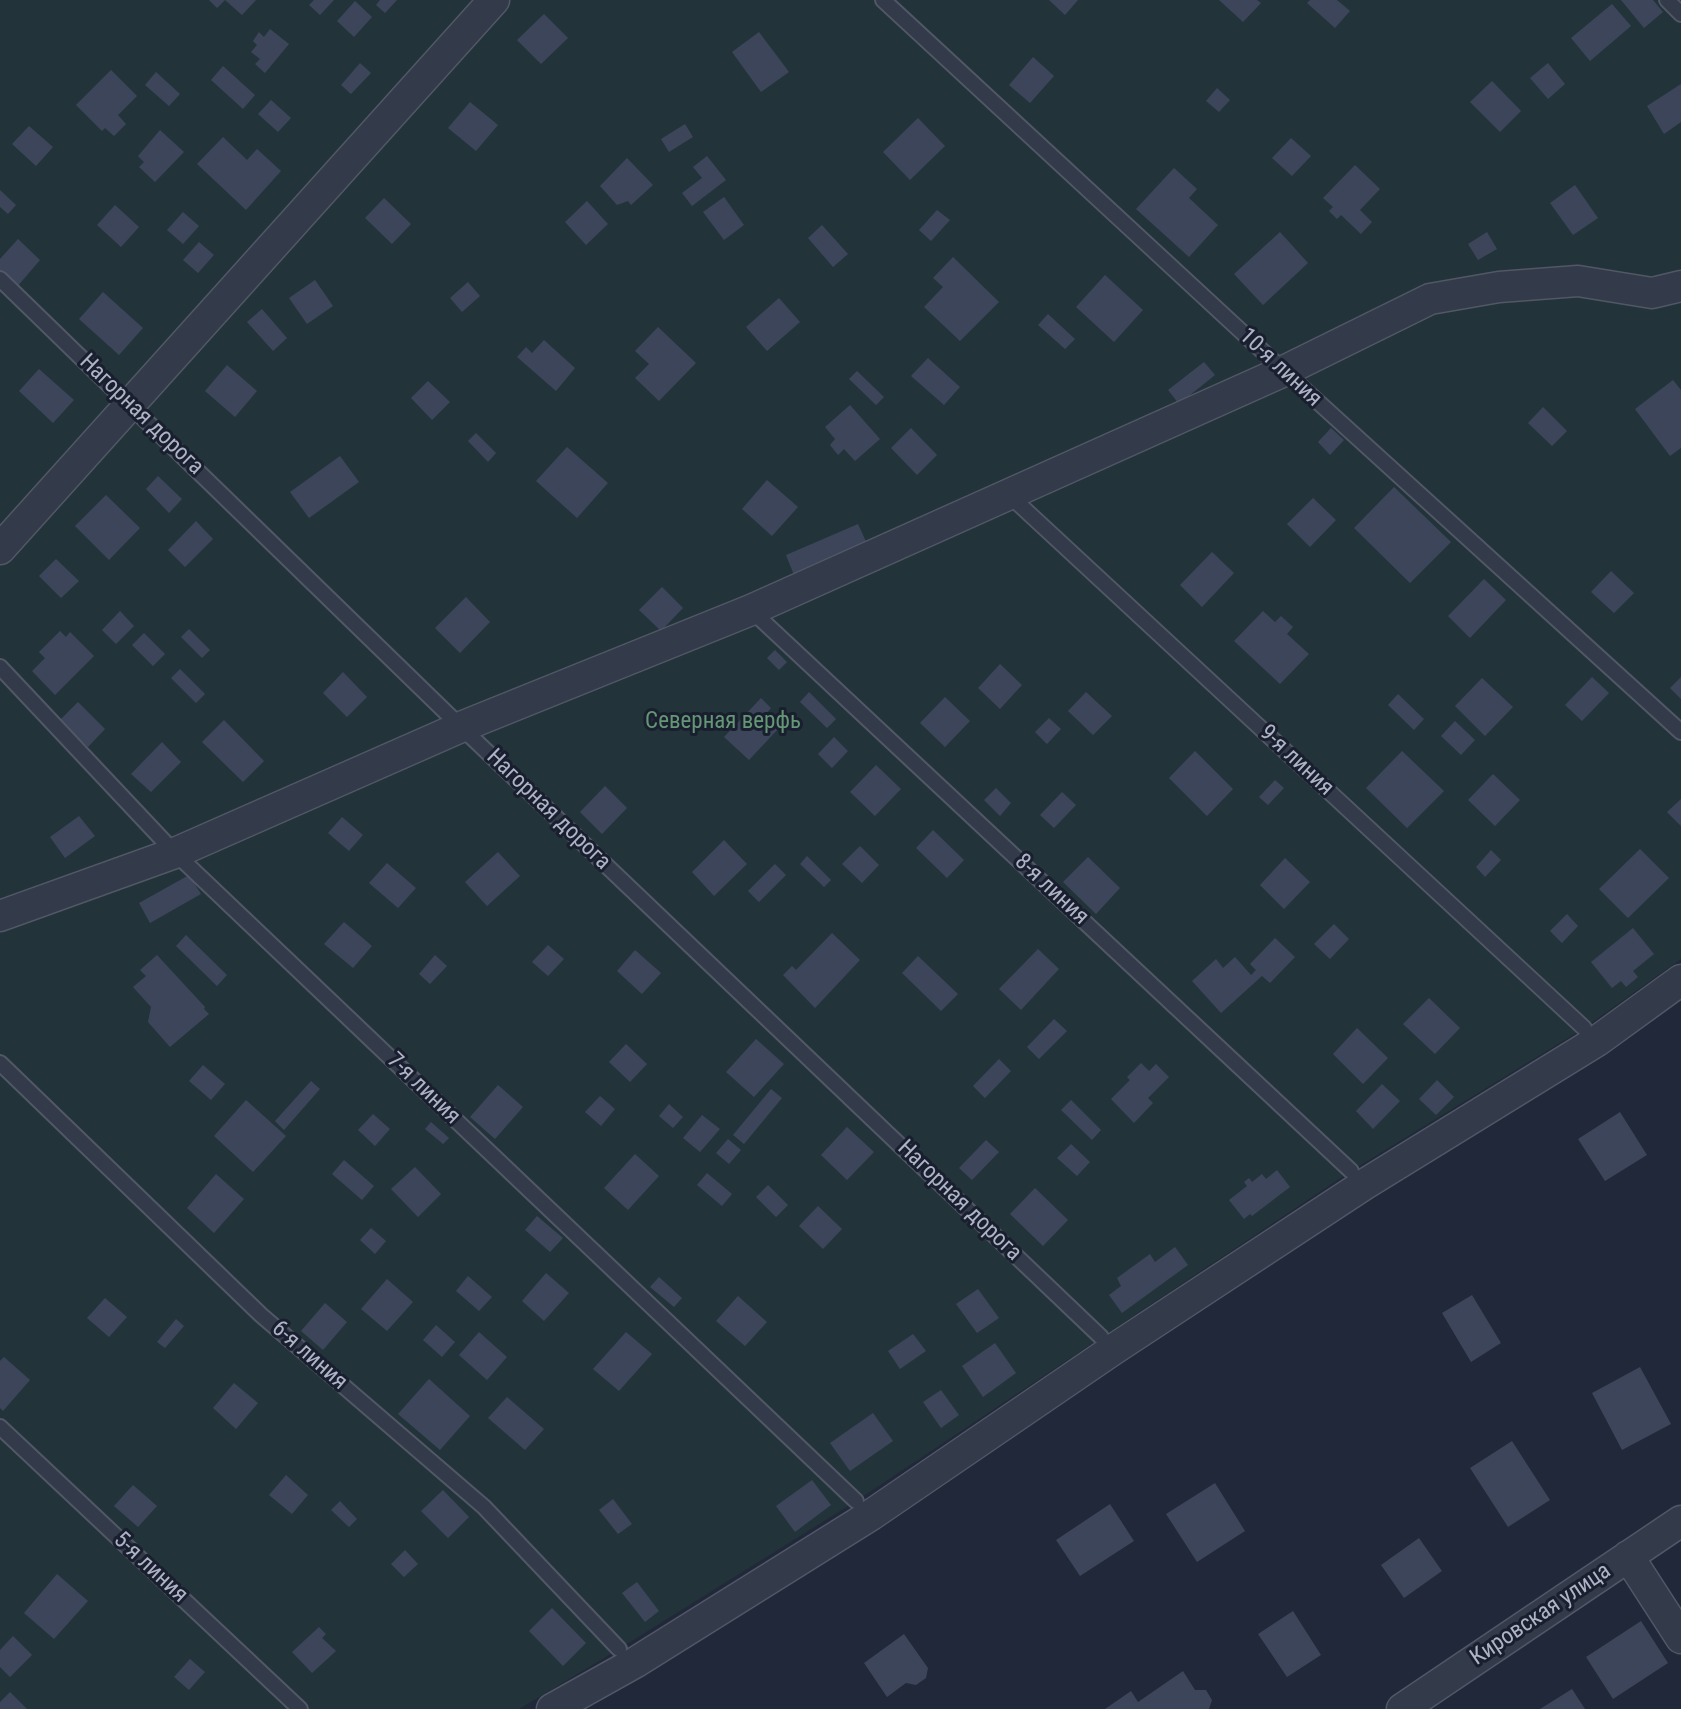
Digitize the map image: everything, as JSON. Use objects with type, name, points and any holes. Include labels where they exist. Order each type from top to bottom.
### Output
[{"type":"street","points":[[0,549],[494,0]]},
{"type":"street","points":[[0,916],[175,853],[461,727],[751,610],[1283,371],[1430,299],[1499,287],[1578,281],[1652,293],[1681,286]]},
{"type":"street","points":[[552,1709],[627,1656],[863,1508],[1358,1177],[1681,980]]},
{"type":"street","name":"Кировская улица","points":[[1402,1709],[1681,1521]]},
{"type":"street","points":[[1628,1556],[1681,1638]]},
{"type":"lane","name":"10-я линия","points":[[883,0],[1283,371],[1681,732]]},
{"type":"lane","points":[[1667,0],[1681,14]]},
{"type":"lane","name":"Нагорная дорога","points":[[0,279],[461,727],[1107,1343]]},
{"type":"lane","name":"9-я линия","points":[[1008,494],[1590,1035]]},
{"type":"lane","name":"8-я линия","points":[[751,610],[1358,1177]]},
{"type":"lane","name":"7-я линия","points":[[0,667],[175,853],[863,1508]]},
{"type":"lane","name":"6-я линия","points":[[0,1063],[261,1315],[484,1507],[627,1656]]},
{"type":"lane","name":"5-я линия","points":[[0,1427],[300,1709]]},
{"type":"green space","name":"Северная верфь","points":[[0,0],[1681,0],[1681,959],[1584,1028],[1351,1171],[856,1501],[519,1709],[0,1709]]},
{"type":"building","points":[[209,0],[225,0],[217,8]]},
{"type":"building","points":[[225,0],[256,0],[242,15]]},
{"type":"building","points":[[314,0],[334,0],[320,15],[309,5]]},
{"type":"building","points":[[380,0],[397,0],[385,13],[376,5]]},
{"type":"building","points":[[1049,0],[1078,0],[1065,15]]},
{"type":"building","points":[[1219,0],[1257,0],[1261,3],[1243,22]]},
{"type":"building","points":[[1310,0],[1337,0],[1350,11],[1335,28],[1307,3]]},
{"type":"building","points":[[1621,0],[1653,0],[1663,12],[1644,28]]},
{"type":"building","points":[[355,1],[372,17],[354,37],[337,21]]},
{"type":"building","points":[[1612,4],[1631,26],[1590,61],[1571,38]]},
{"type":"building","points":[[544,14],[568,38],[541,64],[517,40]]},
{"type":"building","points":[[270,29],[289,44],[265,73],[255,64],[260,59],[251,52],[257,45],[253,41],[259,32],[264,37]]},
{"type":"building","points":[[759,32],[789,72],[761,92],[732,52]]},
{"type":"building","points":[[1033,57],[1054,76],[1030,103],[1009,85]]},
{"type":"building","points":[[360,63],[371,73],[351,94],[341,85]]},
{"type":"building","points":[[1548,63],[1565,84],[1548,99],[1530,78]]},
{"type":"building","points":[[223,66],[255,95],[243,109],[211,80]]},
{"type":"building","points":[[111,70],[137,96],[118,115],[126,124],[114,136],[105,128],[102,131],[76,105]]},
{"type":"building","points":[[156,72],[180,94],[169,106],[145,85]]},
{"type":"building","points":[[1492,81],[1521,111],[1500,132],[1470,102]]},
{"type":"building","points":[[1681,84],[1681,122],[1664,134],[1647,106]]},
{"type":"building","points":[[1217,88],[1230,100],[1219,112],[1206,101]]},
{"type":"building","points":[[271,100],[291,118],[278,132],[258,114]]},
{"type":"building","points":[[470,102],[498,125],[476,151],[448,128]]},
{"type":"building","points":[[918,118],[945,146],[910,180],[883,152]]},
{"type":"building","points":[[685,124],[693,137],[669,152],[661,139]]},
{"type":"building","points":[[29,126],[53,147],[36,166],[12,144]]},
{"type":"building","points":[[160,130],[184,152],[155,182],[139,167],[144,162],[138,156]]},
{"type":"building","points":[[223,137],[247,160],[257,149],[281,171],[246,210],[197,164]]},
{"type":"building","points":[[1291,138],[1311,156],[1292,176],[1272,158]]},
{"type":"building","points":[[707,156],[726,180],[692,206],[682,193],[702,178],[693,167]]},
{"type":"building","points":[[627,158],[653,185],[631,205],[628,201],[617,205],[600,186]]},
{"type":"building","points":[[1355,165],[1380,189],[1360,210],[1372,222],[1361,234],[1341,215],[1337,219],[1329,211],[1333,207],[1323,198]]},
{"type":"building","points":[[1174,168],[1197,189],[1189,198],[1218,225],[1189,257],[1136,209]]},
{"type":"building","points":[[1575,185],[1598,218],[1573,235],[1550,203]]},
{"type":"building","points":[[0,190],[16,205],[8,214],[0,207]]},
{"type":"building","points":[[724,197],[744,225],[724,240],[703,212]]},
{"type":"building","points":[[384,198],[411,224],[392,244],[365,218]]},
{"type":"building","points":[[587,201],[608,224],[586,245],[565,222]]},
{"type":"building","points":[[115,205],[139,227],[121,247],[97,225]]},
{"type":"building","points":[[937,210],[950,220],[931,241],[919,230]]},
{"type":"building","points":[[183,212],[199,226],[183,244],[167,230]]},
{"type":"building","points":[[822,225],[848,254],[833,267],[808,238]]},
{"type":"building","points":[[1280,232],[1308,263],[1263,305],[1234,274]]},
{"type":"building","points":[[1487,232],[1497,249],[1478,260],[1468,244]]},
{"type":"building","points":[[18,239],[40,260],[16,288],[0,274],[0,259]]},
{"type":"building","points":[[199,242],[214,255],[198,273],[183,260]]},
{"type":"building","points":[[953,257],[999,302],[960,341],[924,307],[943,287],[933,278]]},
{"type":"building","points":[[1105,275],[1143,310],[1114,342],[1076,307]]},
{"type":"building","points":[[315,280],[333,306],[307,324],[289,298]]},
{"type":"building","points":[[468,282],[480,296],[462,312],[450,298]]},
{"type":"building","points":[[103,292],[143,328],[119,355],[79,319]]},
{"type":"building","points":[[779,298],[800,322],[767,351],[746,327]]},
{"type":"building","points":[[262,309],[287,338],[273,351],[247,322]]},
{"type":"building","points":[[1048,314],[1075,339],[1065,349],[1038,325]]},
{"type":"building","points":[[658,327],[696,363],[659,401],[635,378],[649,364],[635,351]]},
{"type":"building","points":[[544,340],[575,368],[556,391],[517,357],[526,347],[532,353]]},
{"type":"building","points":[[928,358],[960,387],[944,405],[911,376]]},
{"type":"building","points":[[1204,362],[1215,375],[1179,404],[1168,390]]},
{"type":"building","points":[[227,365],[257,391],[235,417],[205,391]]},
{"type":"building","points":[[39,369],[74,400],[53,423],[19,391]]},
{"type":"building","points":[[857,371],[884,397],[876,405],[849,379]]},
{"type":"building","points":[[1673,380],[1681,390],[1681,448],[1670,456],[1635,409]]},
{"type":"building","points":[[428,381],[450,402],[432,420],[411,398]]},
{"type":"building","points":[[850,405],[880,439],[855,461],[844,449],[838,455],[830,445],[835,439],[825,427]]},
{"type":"building","points":[[1543,407],[1567,431],[1552,446],[1528,423]]},
{"type":"building","points":[[911,428],[937,455],[917,475],[891,448]]},
{"type":"building","points":[[1331,428],[1344,440],[1330,455],[1318,442]]},
{"type":"building","points":[[476,433],[496,453],[488,462],[468,441]]},
{"type":"building","points":[[567,447],[608,483],[577,518],[536,481]]},
{"type":"building","points":[[340,456],[359,482],[309,518],[290,492]]},
{"type":"building","points":[[158,476],[182,499],[169,513],[146,489]]},
{"type":"building","points":[[767,480],[798,507],[772,536],[742,509]]},
{"type":"building","points":[[1394,487],[1451,542],[1410,583],[1354,528]]},
{"type":"building","points":[[106,495],[140,528],[109,560],[75,526]]},
{"type":"building","points":[[1313,498],[1336,520],[1310,547],[1287,524]]},
{"type":"building","points":[[196,521],[213,539],[185,567],[168,550]]},
{"type":"building","points":[[858,524],[869,548],[796,580],[786,555]]},
{"type":"building","points":[[1212,552],[1234,573],[1202,607],[1180,585]]},
{"type":"building","points":[[56,559],[79,581],[61,598],[39,576]]},
{"type":"building","points":[[1611,571],[1634,593],[1614,613],[1591,592]]},
{"type":"building","points":[[1484,579],[1506,600],[1470,638],[1448,616]]},
{"type":"building","points":[[662,587],[683,608],[661,631],[639,610]]},
{"type":"building","points":[[466,597],[490,622],[460,653],[435,628]]},
{"type":"building","points":[[120,611],[134,626],[116,644],[102,630]]},
{"type":"building","points":[[1263,611],[1275,622],[1281,616],[1293,627],[1287,634],[1309,654],[1280,684],[1234,641]]},
{"type":"building","points":[[189,629],[210,650],[202,658],[181,637]]},
{"type":"building","points":[[60,631],[66,637],[70,632],[94,656],[55,695],[32,671],[45,658],[39,652]]},
{"type":"building","points":[[144,633],[165,654],[153,666],[132,645]]},
{"type":"building","points":[[775,650],[787,662],[779,670],[767,658]]},
{"type":"building","points":[[1000,664],[1022,685],[1000,709],[978,688]]},
{"type":"building","points":[[180,669],[205,694],[196,703],[171,678]]},
{"type":"building","points":[[343,672],[367,697],[347,717],[323,693]]},
{"type":"building","points":[[1592,677],[1609,693],[1582,721],[1565,705]]},
{"type":"building","points":[[1681,677],[1681,699],[1670,688]]},
{"type":"building","points":[[1482,678],[1513,707],[1485,736],[1455,706]]},
{"type":"building","points":[[809,692],[836,719],[827,728],[800,702]]},
{"type":"building","points":[[1086,692],[1112,716],[1093,735],[1068,711]]},
{"type":"building","points":[[1398,694],[1424,719],[1414,730],[1388,705]]},
{"type":"building","points":[[945,697],[970,721],[945,747],[920,723]]},
{"type":"building","points":[[761,698],[771,708],[766,714],[780,727],[749,760],[724,737]]},
{"type":"building","points":[[78,702],[105,729],[88,747],[60,720]]},
{"type":"building","points":[[1049,718],[1061,729],[1047,744],[1035,732]]},
{"type":"building","points":[[224,720],[264,761],[243,782],[202,742]]},
{"type":"building","points":[[1455,721],[1475,740],[1461,755],[1441,736]]},
{"type":"building","points":[[834,737],[848,751],[832,768],[818,754]]},
{"type":"building","points":[[162,742],[181,762],[151,792],[131,774]]},
{"type":"building","points":[[1195,751],[1233,789],[1207,816],[1169,778]]},
{"type":"building","points":[[1402,751],[1444,791],[1407,828],[1366,788]]},
{"type":"building","points":[[876,765],[901,789],[875,816],[850,792]]},
{"type":"building","points":[[1493,774],[1520,800],[1495,826],[1468,800]]},
{"type":"building","points":[[1275,780],[1284,788],[1268,805],[1259,797]]},
{"type":"building","points":[[605,786],[627,808],[602,834],[580,812]]},
{"type":"building","points":[[996,788],[1011,803],[1000,816],[984,800]]},
{"type":"building","points":[[1062,792],[1076,805],[1054,828],[1040,815]]},
{"type":"building","points":[[1681,799],[1681,826],[1667,812]]},
{"type":"building","points":[[79,816],[95,836],[65,858],[50,837]]},
{"type":"building","points":[[342,817],[363,835],[349,851],[328,833]]},
{"type":"building","points":[[933,830],[964,860],[947,878],[916,848]]},
{"type":"building","points":[[724,840],[747,864],[714,896],[692,872]]},
{"type":"building","points":[[860,846],[879,865],[862,883],[842,864]]},
{"type":"building","points":[[1640,849],[1669,878],[1628,918],[1599,889]]},
{"type":"building","points":[[1491,850],[1501,860],[1485,877],[1476,867]]},
{"type":"building","points":[[498,852],[520,876],[487,906],[465,882]]},
{"type":"building","points":[[807,856],[831,880],[824,887],[800,864]]},
{"type":"building","points":[[1088,857],[1120,888],[1096,914],[1063,882]]},
{"type":"building","points":[[1285,858],[1310,882],[1284,909],[1260,885]]},
{"type":"building","points":[[387,863],[416,888],[398,908],[369,883]]},
{"type":"building","points":[[775,864],[786,875],[759,902],[748,891]]},
{"type":"building","points":[[189,875],[201,894],[150,923],[139,903]]},
{"type":"building","points":[[1567,914],[1578,926],[1562,943],[1550,931]]},
{"type":"building","points":[[344,922],[372,946],[353,968],[324,944]]},
{"type":"building","points":[[1334,924],[1349,939],[1330,959],[1314,944]]},
{"type":"building","points":[[1633,928],[1654,954],[1633,971],[1638,977],[1626,987],[1621,981],[1612,988],[1591,962]]},
{"type":"building","points":[[832,933],[860,960],[815,1008],[783,975],[792,966],[796,970]]},
{"type":"building","points":[[186,935],[227,975],[217,986],[176,946]]},
{"type":"building","points":[[1275,938],[1295,957],[1270,983],[1262,976],[1221,1013],[1192,981],[1216,959],[1223,968],[1235,957],[1251,975],[1256,970],[1250,964]]},
{"type":"building","points":[[548,945],[564,959],[548,976],[532,962]]},
{"type":"building","points":[[1038,949],[1059,969],[1021,1010],[999,989]]},
{"type":"building","points":[[635,950],[661,973],[642,994],[617,971]]},
{"type":"building","points":[[157,955],[209,1014],[170,1047],[148,1022],[151,1007],[133,987],[146,976],[140,970]]},
{"type":"building","points":[[435,955],[447,966],[430,984],[419,974]]},
{"type":"building","points":[[918,956],[958,994],[941,1011],[902,973]]},
{"type":"building","points":[[1429,998],[1460,1028],[1435,1054],[1403,1024]]},
{"type":"building","points":[[1054,1019],[1067,1031],[1039,1059],[1027,1047]]},
{"type":"building","points":[[1357,1028],[1388,1058],[1363,1084],[1333,1054]]},
{"type":"building","points":[[756,1039],[784,1064],[754,1097],[726,1072]]},
{"type":"building","points":[[626,1044],[647,1064],[630,1082],[609,1062]]},
{"type":"building","points":[[999,1059],[1011,1071],[985,1098],[973,1086]]},
{"type":"building","points":[[1141,1063],[1149,1071],[1156,1064],[1169,1077],[1148,1098],[1153,1103],[1134,1123],[1111,1099],[1130,1080],[1127,1077]]},
{"type":"building","points":[[203,1065],[225,1084],[211,1100],[189,1081]]},
{"type":"building","points":[[1437,1080],[1454,1097],[1436,1115],[1419,1099]]},
{"type":"building","points":[[311,1081],[320,1089],[284,1130],[275,1121]]},
{"type":"building","points":[[1382,1084],[1400,1101],[1373,1129],[1356,1111]]},
{"type":"building","points":[[498,1085],[523,1107],[495,1139],[470,1117]]},
{"type":"building","points":[[771,1089],[782,1098],[744,1144],[733,1135]]},
{"type":"building","points":[[600,1096],[615,1109],[601,1126],[585,1112]]},
{"type":"building","points":[[246,1100],[286,1136],[253,1172],[214,1136]]},
{"type":"building","points":[[1071,1100],[1101,1130],[1092,1140],[1061,1110]]},
{"type":"building","points":[[669,1104],[683,1117],[673,1128],[659,1116]]},
{"type":"building","points":[[1620,1112],[1647,1155],[1605,1181],[1578,1139]]},
{"type":"building","points":[[373,1114],[390,1129],[375,1146],[358,1130]]},
{"type":"building","points":[[702,1115],[720,1129],[700,1152],[683,1138]]},
{"type":"building","points":[[431,1122],[449,1138],[443,1144],[425,1129]]},
{"type":"building","points":[[847,1127],[874,1152],[847,1180],[821,1155]]},
{"type":"building","points":[[728,1139],[741,1150],[729,1164],[716,1153]]},
{"type":"building","points":[[986,1140],[999,1152],[972,1180],[959,1168]]},
{"type":"building","points":[[1071,1144],[1090,1162],[1077,1176],[1057,1158]]},
{"type":"building","points":[[635,1154],[659,1176],[628,1210],[604,1188]]},
{"type":"building","points":[[344,1160],[374,1186],[362,1200],[332,1174]]},
{"type":"building","points":[[415,1167],[441,1194],[418,1217],[391,1189]]},
{"type":"building","points":[[1277,1170],[1290,1187],[1252,1216],[1250,1214],[1244,1219],[1229,1200],[1247,1186],[1244,1182],[1249,1178],[1252,1182],[1262,1174],[1266,1179]]},
{"type":"building","points":[[707,1173],[732,1194],[722,1206],[697,1185]]},
{"type":"building","points":[[216,1174],[244,1199],[214,1233],[187,1208]]},
{"type":"building","points":[[768,1185],[788,1205],[776,1217],[756,1197]]},
{"type":"building","points":[[1035,1188],[1068,1220],[1043,1246],[1010,1214]]},
{"type":"building","points":[[818,1206],[842,1229],[823,1249],[799,1226]]},
{"type":"building","points":[[537,1216],[563,1238],[550,1252],[525,1230]]},
{"type":"building","points":[[371,1228],[386,1241],[375,1254],[360,1240]]},
{"type":"building","points":[[1175,1247],[1188,1265],[1122,1313],[1109,1295],[1121,1286],[1117,1278],[1150,1254],[1155,1262]]},
{"type":"building","points":[[546,1273],[569,1293],[544,1321],[522,1301]]},
{"type":"building","points":[[468,1276],[492,1297],[479,1311],[456,1291]]},
{"type":"building","points":[[659,1277],[682,1298],[674,1307],[650,1287]]},
{"type":"building","points":[[387,1279],[413,1302],[387,1331],[361,1309]]},
{"type":"building","points":[[978,1289],[999,1318],[977,1333],[956,1304]]},
{"type":"building","points":[[1472,1295],[1501,1343],[1471,1362],[1442,1313]]},
{"type":"building","points":[[738,1296],[767,1322],[745,1346],[716,1321]]},
{"type":"building","points":[[105,1298],[127,1317],[109,1337],[87,1318]]},
{"type":"building","points":[[325,1303],[347,1322],[323,1350],[301,1331]]},
{"type":"building","points":[[176,1319],[184,1326],[165,1348],[157,1342]]},
{"type":"building","points":[[436,1325],[455,1342],[442,1357],[423,1340]]},
{"type":"building","points":[[479,1332],[507,1357],[487,1380],[459,1355]]},
{"type":"building","points":[[626,1332],[652,1354],[619,1391],[593,1369]]},
{"type":"building","points":[[913,1334],[926,1351],[900,1369],[888,1351]]},
{"type":"building","points":[[995,1343],[1016,1373],[983,1397],[962,1366]]},
{"type":"building","points":[[4,1357],[30,1380],[3,1411],[0,1408],[0,1361]]},
{"type":"building","points":[[1640,1367],[1671,1424],[1622,1450],[1592,1393]]},
{"type":"building","points":[[429,1379],[470,1416],[440,1450],[398,1414]]},
{"type":"building","points":[[234,1383],[258,1403],[236,1429],[213,1408]]},
{"type":"building","points":[[941,1390],[959,1415],[941,1428],[923,1402]]},
{"type":"building","points":[[507,1397],[544,1429],[525,1450],[488,1418]]},
{"type":"building","points":[[873,1413],[893,1441],[850,1471],[830,1443]]},
{"type":"building","points":[[1512,1441],[1550,1500],[1508,1527],[1470,1468]]},
{"type":"building","points":[[286,1475],[308,1495],[292,1514],[269,1495]]},
{"type":"building","points":[[812,1480],[831,1505],[795,1532],[776,1506]]},
{"type":"building","points":[[1215,1483],[1245,1531],[1197,1562],[1166,1514]]},
{"type":"building","points":[[133,1485],[157,1506],[138,1527],[114,1506]]},
{"type":"building","points":[[443,1490],[469,1517],[448,1538],[421,1511]]},
{"type":"building","points":[[613,1499],[632,1524],[618,1534],[599,1510]]},
{"type":"building","points":[[340,1501],[357,1519],[349,1527],[331,1510]]},
{"type":"building","points":[[1110,1504],[1134,1541],[1080,1576],[1056,1540]]},
{"type":"building","points":[[1419,1538],[1442,1571],[1404,1598],[1381,1565]]},
{"type":"building","points":[[405,1550],[418,1564],[404,1577],[391,1564]]},
{"type":"building","points":[[57,1574],[88,1601],[54,1639],[24,1613]]},
{"type":"building","points":[[637,1582],[659,1611],[645,1622],[622,1593]]},
{"type":"building","points":[[552,1608],[586,1643],[563,1666],[529,1631]]},
{"type":"building","points":[[1293,1611],[1321,1655],[1287,1677],[1258,1634]]},
{"type":"building","points":[[1641,1621],[1668,1663],[1613,1699],[1586,1657]]},
{"type":"building","points":[[319,1627],[326,1634],[322,1638],[336,1651],[312,1673],[292,1652]]},
{"type":"building","points":[[904,1634],[928,1668],[926,1678],[916,1685],[906,1683],[887,1697],[864,1663]]},
{"type":"building","points":[[13,1636],[32,1655],[10,1677],[0,1667],[0,1650]]},
{"type":"building","points":[[190,1659],[205,1672],[189,1690],[174,1677]]},
{"type":"building","points":[[1183,1671],[1195,1690],[1206,1690],[1212,1700],[1209,1709],[1105,1709],[1131,1691],[1138,1702]]},
{"type":"building","points":[[1572,1689],[1585,1709],[1540,1709]]},
{"type":"building","points":[[10,1692],[27,1709],[0,1709],[0,1702]]}]
